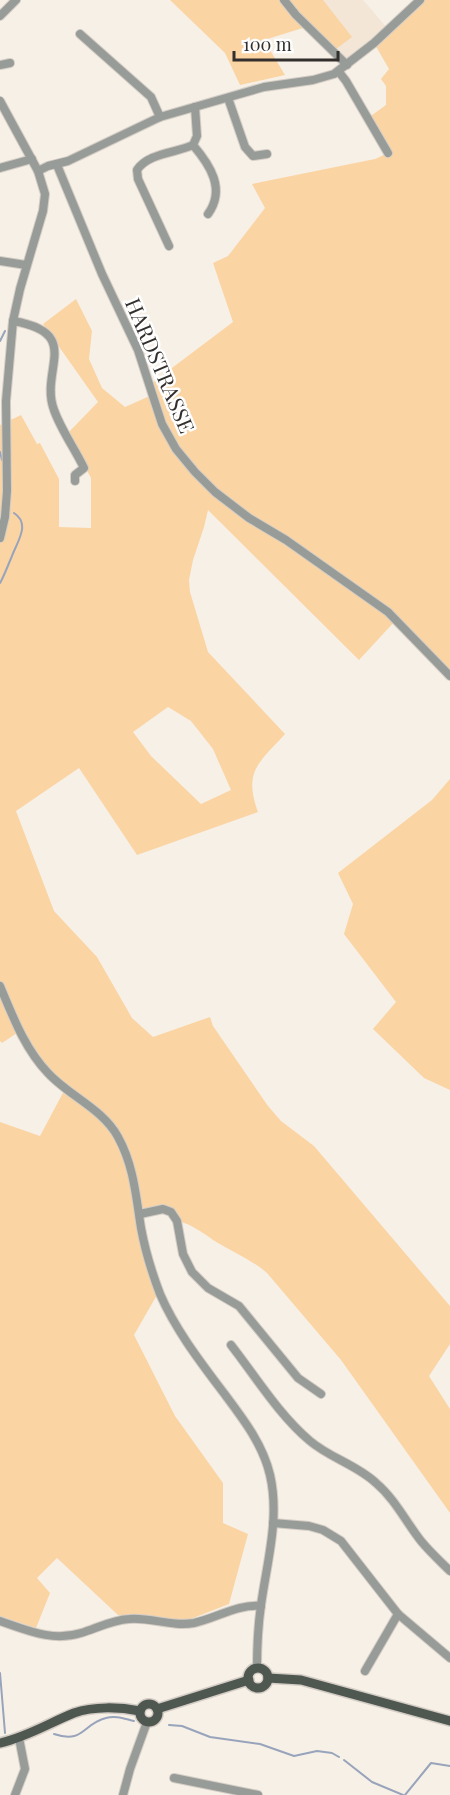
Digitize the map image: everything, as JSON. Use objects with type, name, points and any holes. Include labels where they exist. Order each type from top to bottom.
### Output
[{"type":"main road","points":[[257,1668],[265,1671],[268,1678],[264,1686],[258,1687],[252,1685],[249,1680],[250,1672],[257,1668]]},
{"type":"main road","points":[[268,1678],[301,1680],[450,1721]]},
{"type":"main road","points":[[157,1709],[156,1719],[147,1722],[141,1718],[140,1711],[143,1706],[149,1704],[157,1709],[249,1680]]},
{"type":"main road","points":[[0,1743],[19,1738],[81,1711],[101,1709],[140,1711]]},
{"type":"street","points":[[0,16],[16,0]]},
{"type":"street","points":[[284,0],[347,65]]},
{"type":"street","points":[[38,171],[57,165],[160,117],[264,87],[324,78],[339,72],[420,0]]},
{"type":"street","points":[[80,34],[151,97],[160,117]]},
{"type":"street","points":[[0,65],[10,63]]},
{"type":"street","points":[[339,72],[388,153]]},
{"type":"street","points":[[228,98],[245,147],[253,156],[267,154]]},
{"type":"street","points":[[0,101],[38,171],[45,194],[44,206],[26,265],[13,321],[6,401],[8,491],[0,538]]},
{"type":"street","points":[[169,246],[138,179],[137,170],[141,165],[160,156],[193,145],[197,136],[195,107]]},
{"type":"street","points":[[193,145],[203,157],[215,180],[217,196],[214,206],[208,213]]},
{"type":"street","points":[[0,168],[32,159]]},
{"type":"street","name":"HARDSTRASSE","points":[[57,165],[102,274],[138,350],[162,424],[176,449],[215,492],[249,518],[286,540],[388,612],[450,676]]},
{"type":"street","points":[[0,261],[26,265]]},
{"type":"street","points":[[13,321],[40,329],[54,345],[51,398],[54,411],[84,468],[75,475],[75,481]]},
{"type":"street","points":[[0,987],[29,1049],[48,1074],[103,1118],[117,1134],[127,1154],[146,1246],[160,1293],[175,1324],[245,1422],[263,1455],[273,1493],[273,1523],[261,1606],[257,1668]]},
{"type":"street","points":[[140,1214],[163,1209],[171,1212],[177,1221],[183,1254],[192,1272],[208,1288],[239,1306],[298,1378],[321,1394]]},
{"type":"street","points":[[231,1345],[293,1425],[319,1448],[375,1481],[387,1493],[422,1542],[450,1571]]},
{"type":"street","points":[[273,1523],[309,1526],[323,1530],[341,1541],[398,1614],[450,1658]]},
{"type":"street","points":[[0,1621],[42,1635],[62,1636],[123,1619],[187,1624],[206,1620],[240,1607],[261,1606]]},
{"type":"street","points":[[365,1671],[398,1614]]},
{"type":"street","points":[[123,1795],[147,1722]]},
{"type":"street","points":[[15,1795],[25,1769],[19,1738]]},
{"type":"street","points":[[174,1778],[258,1795]]},
{"type":"shaded area","points":[[170,0],[280,0],[303,28],[264,40],[285,75],[240,85],[225,53]]},
{"type":"shaded area","points":[[289,0],[363,0],[387,28],[348,59]]},
{"type":"shaded area","points":[[289,0],[323,0],[352,37],[336,49],[306,21]]},
{"type":"shaded area","points":[[420,0],[450,0],[450,676],[396,620],[359,660],[208,510],[189,580],[190,592],[208,652],[285,734],[256,768],[252,787],[258,812],[137,855],[79,768],[16,811],[54,911],[97,957],[132,1018],[153,1037],[210,1017],[213,1026],[268,1106],[281,1121],[314,1146],[450,1306],[450,1344],[429,1376],[450,1409],[450,1513],[341,1360],[267,1273],[194,1227],[177,1221],[171,1212],[140,1214],[141,1228],[161,1288],[134,1335],[175,1416],[223,1483],[223,1523],[248,1534],[229,1604],[188,1620],[118,1615],[57,1558],[37,1578],[50,1593],[36,1628],[0,1616],[0,1122],[40,1136],[65,1089],[48,1074],[20,1031],[2,1043],[0,1041],[0,425],[21,415],[37,444],[40,443],[59,479],[59,527],[91,528],[91,478],[67,434],[98,402],[43,324],[76,299],[92,331],[89,359],[102,388],[125,407],[152,395],[152,383],[233,322],[213,263],[228,256],[265,208],[252,184],[375,159],[388,153],[368,118],[386,105],[386,86],[381,79],[389,69],[374,43]],"holes":[[[168,707],[191,721],[213,749],[231,790],[201,804],[151,756],[133,732]]]},
{"type":"shaded area","points":[[450,779],[450,1090],[424,1078],[373,1029],[396,1002],[344,934],[353,904],[338,873],[432,800]]},
{"type":"waterway","points":[[0,341],[5,331]]},
{"type":"waterway","points":[[0,452],[2,460]]},
{"type":"waterway","points":[[0,583],[21,533],[22,522],[14,513]]},
{"type":"waterway","points":[[0,1673],[5,1733]]},
{"type":"waterway","points":[[54,1734],[71,1737],[98,1721],[110,1717],[134,1721]]},
{"type":"waterway","points":[[169,1725],[182,1726],[210,1737],[260,1744],[294,1756],[317,1751],[332,1753],[339,1757]]},
{"type":"waterway","points":[[344,1760],[372,1782],[403,1795]]},
{"type":"waterway","points":[[405,1795],[431,1763],[450,1766]]}]
